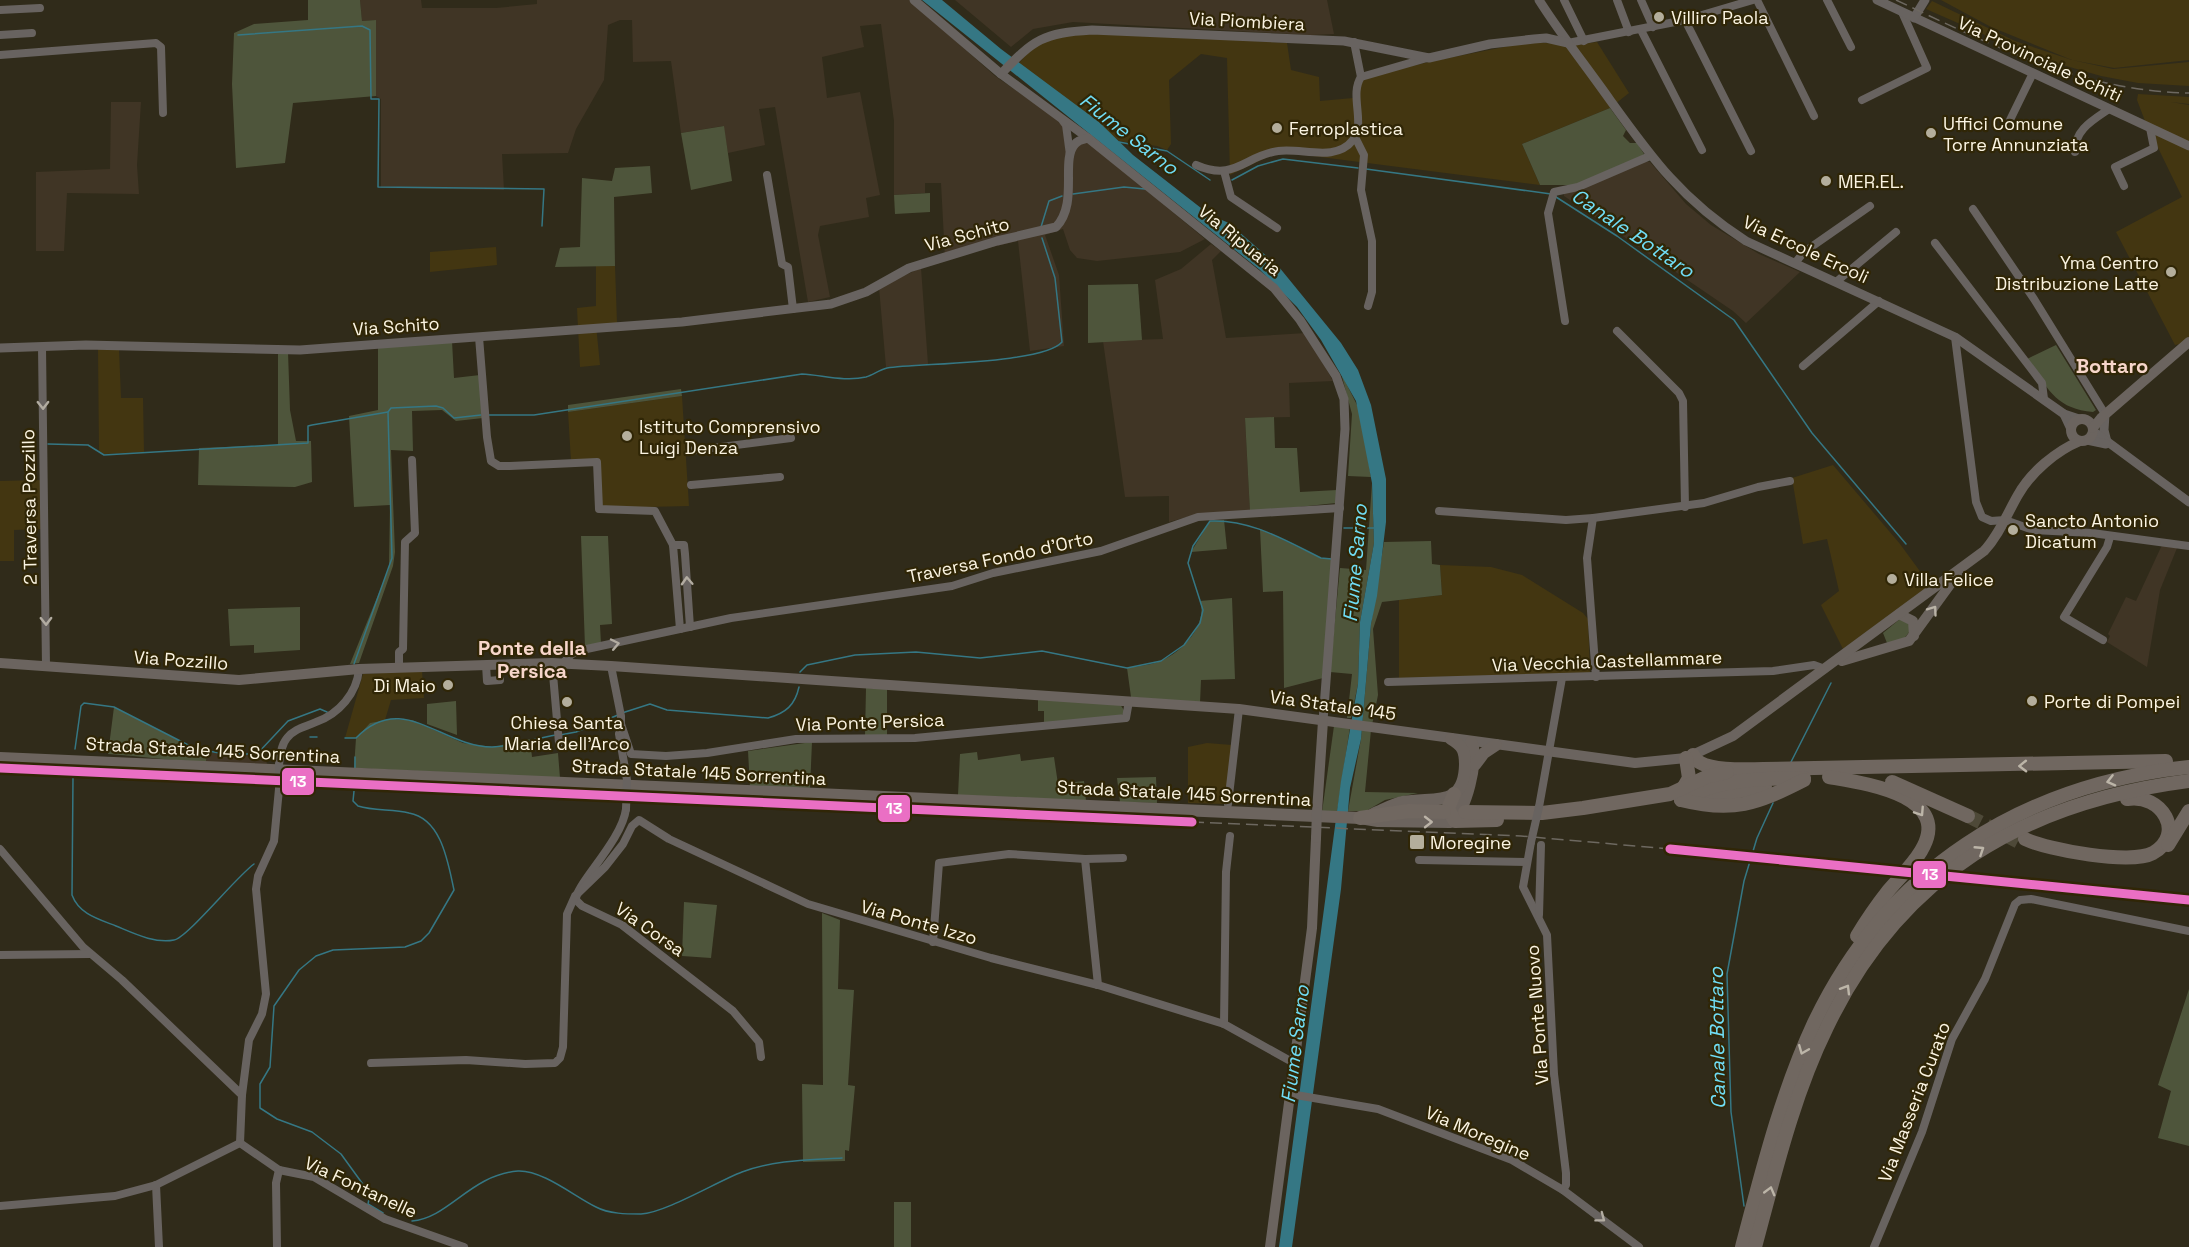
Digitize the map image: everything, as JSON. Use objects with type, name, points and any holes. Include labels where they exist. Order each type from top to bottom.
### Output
[{"type":"highway","points":[[1451,739],[1461,746],[1465,756]]},
{"type":"highway","points":[[1455,815],[1448,809],[1463,781],[1465,756],[1471,742]]},
{"type":"highway","points":[[1455,815],[1462,807],[1473,768],[1475,751],[1471,742]]},
{"type":"highway","points":[[1473,768],[1481,756],[1496,745]]},
{"type":"highway","points":[[1690,757],[1708,767],[1806,774],[1882,787],[1916,804],[1924,816],[1927,837],[1922,850],[1866,922],[1838,967],[1774,1130],[1742,1247]]},
{"type":"highway","points":[[1682,795],[1689,778],[1690,757]]},
{"type":"highway","name":"Strada Statale 145 Sorrentina","points":[[0,758],[1356,818]]},
{"type":"highway","points":[[1356,818],[1409,811],[1455,815],[1609,808],[1682,795],[1718,779],[1761,775],[2189,760]]},
{"type":"highway","points":[[1814,1024],[1842,972],[1869,932],[1903,894],[1962,846],[2003,820],[2062,795],[2120,778],[2189,767]]},
{"type":"highway","points":[[1682,795],[1712,775],[1750,769]]},
{"type":"highway","points":[[1682,795],[1713,802],[1761,798],[1806,774],[1863,774],[1899,780],[1970,815],[1889,781],[1829,777]]},
{"type":"highway","points":[[2022,836],[2096,799],[2189,781]]},
{"type":"highway","points":[[1356,818],[1402,802],[1446,798],[1454,794]]},
{"type":"highway","points":[[1755,1247],[1805,1078],[1826,1028],[1855,974],[1886,933],[1926,891],[1973,854],[2102,804],[2139,798],[2151,801],[2161,808],[2168,827],[2165,840],[2158,849],[2138,857],[2062,851],[2022,836]]},
{"type":"highway","points":[[2022,836],[2061,855],[2145,861],[2166,848],[2189,811]]},
{"type":"main road","points":[[1892,648],[1882,642],[1882,627],[1989,545],[2026,482],[2083,430],[2103,416],[2189,342]]},
{"type":"main road","points":[[1828,668],[1904,645],[1914,636],[1960,568]]},
{"type":"main road","points":[[1899,614],[1913,621],[1914,636]]},
{"type":"main road","name":"Via Statale 145","points":[[557,663],[1239,709],[1635,763],[1690,757],[1733,736],[1882,627]]},
{"type":"main road","name":"Via Pozzillo","points":[[0,663],[239,680],[359,669],[557,663]]},
{"type":"main road","points":[[1270,1247],[1312,928],[1317,812],[1329,722]]},
{"type":"street","name":"Via Ripuaria","points":[[914,0],[1001,74],[1088,138],[1260,275],[1300,320],[1336,376],[1344,399],[1345,429],[1329,722]]},
{"type":"street","name":"Via Ercole Ercoli","points":[[1539,0],[1650,156],[1696,206],[1746,241],[1955,337],[2044,399],[2083,430],[2108,444]]},
{"type":"street","points":[[1564,0],[1584,41]]},
{"type":"street","points":[[1617,0],[1629,32]]},
{"type":"street","points":[[1641,0],[1653,27]]},
{"type":"street","name":"Via Piombiera","points":[[1361,77],[1490,44],[1546,38],[1568,43],[1584,41],[1685,20],[1755,0]]},
{"type":"street","points":[[1755,0],[1814,116]]},
{"type":"street","points":[[1827,0],[1851,47]]},
{"type":"street","name":"Via Provinciale Schiti","points":[[1877,0],[2189,146]]},
{"type":"street","points":[[1914,18],[1925,0]]},
{"type":"street","points":[[0,10],[40,8]]},
{"type":"street","points":[[1862,100],[1927,68],[1902,12]]},
{"type":"street","points":[[1685,20],[1751,151]]},
{"type":"street","name":"Via Piombiera","points":[[1001,74],[1028,45],[1040,38],[1066,31],[1092,30],[1354,42],[1429,58]]},
{"type":"street","points":[[1641,30],[1702,150]]},
{"type":"street","points":[[0,35],[32,33]]},
{"type":"street","points":[[1354,42],[1361,77],[1356,88],[1355,137],[1364,155],[1361,190],[1371,231],[1372,292],[1368,306]]},
{"type":"street","points":[[0,55],[156,44],[161,47],[163,112]]},
{"type":"street","points":[[2010,120],[2033,73]]},
{"type":"street","points":[[2075,152],[2075,143],[2083,127],[2109,109]]},
{"type":"street","points":[[1061,118],[1066,126],[1070,157]]},
{"type":"street","points":[[2124,186],[2115,167],[2154,148],[2150,128]]},
{"type":"street","points":[[1196,165],[1224,171],[1233,170],[1276,151],[1318,154],[1347,146],[1355,137]]},
{"type":"street","points":[[1070,157],[1075,144],[1088,138]]},
{"type":"street","points":[[1565,321],[1548,213],[1554,192],[1578,187],[1650,156]]},
{"type":"street","name":"Via Schito","points":[[0,348],[86,345],[300,350],[682,322],[831,304],[866,292],[909,267],[997,241],[1056,227],[1066,214],[1070,157]]},
{"type":"street","points":[[1224,171],[1231,197],[1277,228]]},
{"type":"street","points":[[767,175],[782,264],[788,267],[793,309]]},
{"type":"street","points":[[1795,263],[1804,252],[1870,206]]},
{"type":"street","points":[[1973,209],[2034,299],[2103,416],[2108,444],[2189,502]]},
{"type":"street","points":[[1836,282],[1896,232]]},
{"type":"street","points":[[1935,243],[2042,383],[2044,399]]},
{"type":"street","points":[[1803,366],[1879,301]]},
{"type":"street","points":[[1617,331],[1679,393],[1683,401],[1685,507]]},
{"type":"street","points":[[480,337],[485,416],[491,461],[499,465],[510,466],[597,462],[599,509],[655,511],[673,545],[681,629]]},
{"type":"street","points":[[1955,337],[1976,502],[1982,517],[1991,521],[2005,520],[2033,530],[2189,546]]},
{"type":"street","name":"2 Traversa Pozzillo","points":[[42,347],[46,667]]},
{"type":"street","points":[[689,451],[791,438]]},
{"type":"street","points":[[399,668],[399,652],[402,649],[405,542],[414,534],[412,460]]},
{"type":"street","points":[[691,485],[780,477]]},
{"type":"street","points":[[1439,511],[1566,520],[1593,518],[1685,507],[1790,481]]},
{"type":"street","name":"Traversa Fondo d'Orto","points":[[557,663],[582,650],[731,618],[952,586],[993,573],[1101,551],[1198,517],[1340,507]]},
{"type":"street","points":[[1593,518],[1587,558],[1596,677]]},
{"type":"street","points":[[2103,640],[2064,617],[2107,547],[2110,537]]},
{"type":"street","points":[[673,545],[684,545],[690,627]]},
{"type":"street","points":[[557,663],[559,743]]},
{"type":"street","points":[[486,664],[487,681],[500,680]]},
{"type":"street","name":"Via Vecchia Castellammare","points":[[1388,682],[1773,671],[1815,665],[1828,668]]},
{"type":"street","points":[[371,1063],[466,1060],[525,1064],[555,1063],[560,1058],[563,1047],[567,914],[578,888],[615,841],[626,810],[627,780],[619,734],[621,717],[610,666]]},
{"type":"street","points":[[240,1143],[242,1095],[249,1040],[265,1005],[266,972],[256,889],[258,876],[274,841],[282,749],[287,738],[297,729],[326,718],[351,695],[359,669]]},
{"type":"street","name":"Via Ponte Nuovo","points":[[1562,678],[1550,753],[1526,862],[1524,892],[1539,915],[1548,947],[1548,997],[1554,1074],[1566,1173],[1566,1185],[1563,1190]]},
{"type":"street","name":"Via Ponte Persica","points":[[621,717],[631,754],[666,756],[707,753],[796,739],[915,738],[1126,718],[1129,701]]},
{"type":"street","points":[[1227,804],[1239,709]]},
{"type":"street","name":"Via Ponte Izzo","points":[[575,896],[609,862],[623,844],[632,826],[639,820],[669,839],[799,900],[933,942],[1098,985],[1224,1024],[1294,1063]]},
{"type":"street","points":[[1224,1024],[1226,872],[1230,836]]},
{"type":"street","points":[[1539,915],[1541,845]]},
{"type":"street","points":[[0,849],[90,954],[122,980],[242,1095]]},
{"type":"street","points":[[933,942],[939,863],[1009,854],[1085,859],[1123,858]]},
{"type":"street","points":[[1085,859],[1098,985]]},
{"type":"street","points":[[1419,860],[1526,862]]},
{"type":"street","name":"Via Corsa","points":[[575,896],[582,906],[604,914],[632,933],[733,1011],[759,1042],[761,1056]]},
{"type":"street","name":"Via Masseria Curato","points":[[1874,1247],[1922,1132],[1952,1039],[1985,979],[2015,904],[2020,900],[2031,899],[2189,931]]},
{"type":"street","points":[[0,955],[90,954]]},
{"type":"street","name":"Via Moregine","points":[[1290,1094],[1378,1108],[1512,1160],[1563,1190],[1639,1247]]},
{"type":"street","points":[[240,1143],[279,1170],[276,1183],[277,1247]]},
{"type":"street","points":[[0,1206],[115,1196],[156,1185],[240,1143]]},
{"type":"street","name":"Via Fontanelle","points":[[279,1170],[314,1177],[386,1220],[464,1247]]},
{"type":"street","points":[[156,1185],[159,1247]]},
{"type":"shaded area","points":[[360,0],[421,0],[422,8],[496,8],[537,4],[537,0],[910,0],[995,76],[1059,120],[1063,126],[1066,152],[1087,141],[1205,239],[1180,252],[1097,261],[1077,258],[1070,250],[1063,229],[1045,235],[1059,275],[1064,346],[1030,351],[1018,241],[945,258],[941,183],[925,183],[925,193],[894,195],[894,121],[881,24],[860,26],[864,47],[822,57],[827,98],[860,92],[880,195],[866,198],[869,217],[820,226],[818,235],[830,297],[808,302],[775,107],[759,109],[765,145],[728,153],[723,126],[681,133],[671,61],[633,62],[632,20],[620,20],[608,25],[604,80],[576,129],[568,153],[502,154],[504,190],[381,188],[381,99],[376,96],[376,20],[362,21]]},
{"type":"shaded area","points":[[955,0],[1327,0],[1334,34],[1310,35],[1073,22],[1033,29],[1011,47]]},
{"type":"shaded area","points":[[1941,0],[2189,0],[2189,60],[2114,68],[2072,60],[1991,27]]},
{"type":"shaded area","points":[[1932,1],[2015,41],[2072,60],[2113,69],[2189,62],[2189,86],[2138,83],[2101,76],[2035,57],[1926,9]]},
{"type":"shaded area","points":[[1101,32],[1287,43],[1291,70],[1319,77],[1320,101],[1353,98],[1362,81],[1371,76],[1433,61],[1530,42],[1576,45],[1597,42],[1629,93],[1610,108],[1522,144],[1540,185],[1289,153],[1274,154],[1230,175],[1227,58],[1201,54],[1169,80],[1171,144],[1167,150],[1157,146],[1119,141],[1019,63],[1031,49],[1045,41],[1071,34]]},
{"type":"shaded area","points":[[2138,94],[2189,97],[2189,104],[2171,102],[2189,105],[2189,342],[2175,345],[2116,232],[2182,197],[2145,121],[2137,100]]},
{"type":"shaded area","points":[[111,102],[141,102],[137,165],[139,194],[67,193],[64,251],[36,251],[36,172],[110,169]]},
{"type":"shaded area","points":[[1645,161],[1650,162],[1686,204],[1711,225],[1759,254],[1800,272],[1746,323],[1733,311],[1564,196],[1564,191]]},
{"type":"shaded area","points":[[1211,244],[1221,251],[1212,260],[1226,338],[1306,333],[1333,381],[1289,383],[1290,417],[1245,418],[1250,512],[1187,517],[1169,522],[1169,496],[1125,497],[1103,341],[1163,339],[1155,280],[1181,269]]},
{"type":"shaded area","points":[[496,247],[497,265],[430,272],[430,252]]},
{"type":"shaded area","points":[[596,266],[615,266],[617,323],[596,325],[600,365],[580,367],[577,308],[596,306]]},
{"type":"shaded area","points":[[921,268],[928,364],[886,367],[879,287]]},
{"type":"shaded area","points":[[98,349],[119,349],[121,398],[143,398],[144,452],[104,454],[99,451]]},
{"type":"shaded area","name":"Istituto Comprensivo Luigi Denza","points":[[682,396],[689,506],[605,508],[602,505],[600,460],[571,461],[568,412]]},
{"type":"shaded area","points":[[1833,465],[1900,544],[1930,585],[1843,649],[1821,605],[1839,591],[1827,539],[1803,544],[1792,478]]},
{"type":"shaded area","points":[[42,480],[42,529],[14,530],[14,561],[0,561],[0,481]]},
{"type":"shaded area","points":[[2162,545],[2177,548],[2160,590],[2147,667],[2107,642],[2110,636],[2108,634],[2126,597],[2136,601]]},
{"type":"shaded area","points":[[1440,565],[1491,567],[1522,575],[1583,613],[1588,619],[1590,673],[1399,678],[1399,600],[1442,595]]},
{"type":"shaded area","points":[[422,671],[424,698],[391,700],[385,720],[370,723],[356,738],[345,738],[363,674]]},
{"type":"shaded area","points":[[1207,743],[1232,745],[1225,804],[1188,803],[1188,747]]},
{"type":"shaded area","points":[[207,752],[264,753],[267,764],[206,762]]},
{"type":"green space","points":[[308,0],[360,0],[362,21],[376,20],[376,96],[293,103],[285,163],[236,168],[232,84],[234,33],[254,24],[308,20]]},
{"type":"green space","points":[[1610,108],[1626,130],[1623,136],[1630,143],[1637,143],[1644,154],[1643,157],[1576,185],[1540,185],[1522,144]]},
{"type":"green space","points":[[724,126],[732,181],[691,190],[681,133]]},
{"type":"green space","points":[[650,166],[652,193],[614,197],[615,266],[555,267],[560,248],[580,247],[582,178],[612,181],[615,168]]},
{"type":"green space","points":[[930,193],[930,212],[895,214],[894,195]]},
{"type":"green space","points":[[1138,284],[1142,340],[1088,343],[1088,285]]},
{"type":"green space","points":[[452,341],[454,378],[480,375],[483,418],[456,421],[442,410],[412,411],[413,451],[391,450],[395,552],[393,566],[359,663],[350,664],[389,568],[390,505],[354,507],[349,416],[378,410],[378,347]]},
{"type":"green space","points":[[2056,345],[2096,410],[2093,412],[2070,407],[2061,402],[2047,388],[2027,359]]},
{"type":"green space","points":[[278,352],[288,352],[290,410],[296,441],[311,441],[312,482],[295,487],[198,485],[199,448],[278,445]]},
{"type":"green space","points":[[1341,373],[1360,411],[1371,477],[1348,476],[1352,414]]},
{"type":"green space","points":[[681,389],[682,396],[568,412],[568,405]]},
{"type":"green space","points":[[1274,417],[1275,448],[1297,448],[1300,492],[1337,490],[1336,503],[1250,512],[1245,418]]},
{"type":"green space","points":[[1372,483],[1374,543],[1360,622],[1358,684],[1351,718],[1347,718],[1352,674],[1330,672],[1340,568],[1366,570]]},
{"type":"green space","points":[[1224,520],[1227,549],[1191,552],[1210,521]]},
{"type":"green space","points":[[1260,529],[1321,558],[1332,559],[1323,678],[1284,688],[1283,591],[1263,592]]},
{"type":"green space","points":[[581,536],[608,536],[612,624],[600,625],[601,644],[585,647]]},
{"type":"green space","points":[[1431,541],[1432,564],[1440,565],[1442,595],[1382,602],[1373,629],[1378,695],[1371,730],[1365,792],[1418,793],[1385,800],[1366,811],[1348,811],[1361,739],[1371,624],[1384,542]]},
{"type":"green space","points":[[1232,598],[1235,679],[1201,680],[1200,703],[1131,697],[1127,668],[1161,661],[1185,644],[1197,628],[1201,610],[1200,601]]},
{"type":"green space","points":[[300,607],[300,650],[254,653],[254,645],[230,646],[228,609]]},
{"type":"green space","points":[[1900,619],[1904,619],[1912,628],[1904,639],[1887,643],[1883,633]]},
{"type":"green space","points":[[866,688],[887,689],[887,735],[865,736]]},
{"type":"green space","points":[[1038,699],[1120,704],[1125,712],[1122,715],[1044,724],[1044,711],[1038,711]]},
{"type":"green space","points":[[456,701],[457,735],[427,724],[427,704]]},
{"type":"green space","points":[[114,707],[194,748],[207,752],[206,762],[108,754]]},
{"type":"green space","points":[[391,719],[412,720],[463,743],[492,747],[530,739],[532,757],[558,753],[560,778],[354,768],[356,738],[370,723]]},
{"type":"green space","points":[[1334,726],[1350,727],[1337,812],[1322,812]]},
{"type":"green space","points":[[812,742],[810,788],[750,787],[748,751]]},
{"type":"green space","points":[[977,752],[978,760],[1020,754],[1021,761],[1054,757],[1058,784],[1084,781],[1086,801],[958,795],[960,754]]},
{"type":"green space","points":[[1156,777],[1157,803],[1120,802],[1117,778]]},
{"type":"green space","points":[[684,902],[717,905],[711,958],[682,956]]},
{"type":"green space","points":[[822,913],[840,920],[838,989],[854,990],[848,1085],[855,1086],[849,1151],[845,1150],[845,1161],[803,1162],[802,1084],[823,1085]]},
{"type":"green space","points":[[2189,989],[2189,1146],[2158,1138],[2171,1091],[2158,1085]]},
{"type":"green space","points":[[894,1202],[911,1202],[911,1247],[894,1247]]},
{"type":"water","name":"Fiume Sarno","points":[[922,0],[942,0],[1001,49],[1099,122],[1133,155],[1210,215],[1229,223],[1279,267],[1341,343],[1358,370],[1371,405],[1386,479],[1386,522],[1377,596],[1371,624],[1361,739],[1350,788],[1341,889],[1292,1247],[1279,1247],[1341,781],[1358,684],[1360,622],[1374,543],[1372,483],[1356,401],[1321,340],[1297,307],[1260,270]]},
{"type":"waterway","points":[[238,35],[362,26],[370,30],[371,99],[379,99],[378,187],[544,189],[542,226]]},
{"type":"waterway","name":"Canale Bottaro","points":[[1119,142],[1167,151],[1210,180]]},
{"type":"waterway","name":"Canale Bottaro","points":[[1232,180],[1258,166],[1283,159],[1358,168]]},
{"type":"waterway","name":"Canale Bottaro","points":[[1366,169],[1551,194]]},
{"type":"waterway","points":[[1073,194],[1124,187],[1145,189]]},
{"type":"waterway","points":[[1041,227],[1049,201],[1062,196]]},
{"type":"waterway","name":"Canale Bottaro","points":[[1556,197],[1617,236],[1734,320],[1812,433],[1906,544]]},
{"type":"waterway","points":[[488,415],[534,415],[802,374],[842,379],[858,378],[887,368],[1007,359],[1050,349],[1062,342],[1055,278],[1042,238]]},
{"type":"waterway","points":[[354,664],[392,558],[388,412],[391,408],[436,406],[443,408],[454,418],[481,415]]},
{"type":"waterway","points":[[48,444],[88,445],[104,455],[308,443],[308,426],[388,412]]},
{"type":"waterway","points":[[800,672],[807,665],[855,655],[916,652],[980,658],[1042,651],[1127,668],[1161,661],[1184,645],[1200,623],[1203,610],[1188,563],[1193,546],[1210,521],[1225,521],[1254,527],[1321,558],[1332,559]]},
{"type":"waterway","points":[[1344,528],[1375,528]]},
{"type":"waterway","name":"Canale Bottaro","points":[[1791,762],[1831,683]]},
{"type":"waterway","points":[[622,713],[650,704],[667,710],[768,718],[780,714],[789,707],[799,687]]},
{"type":"waterway","points":[[75,749],[81,706],[84,703],[114,707],[194,748],[224,754],[257,754],[288,721],[320,709],[327,712]]},
{"type":"waterway","points":[[560,735],[576,732],[618,715]]},
{"type":"waterway","points":[[345,738],[356,738],[373,725],[390,719],[422,724],[473,745],[492,747],[556,735]]},
{"type":"waterway","points":[[310,737],[317,737]]},
{"type":"waterway","points":[[355,757],[355,768]]},
{"type":"waterway","points":[[73,777],[72,895],[79,907],[96,918],[144,937],[174,940],[189,929],[254,864]]},
{"type":"waterway","points":[[354,791],[353,801],[358,806],[409,813],[429,824],[442,844],[454,890],[429,933],[421,941],[405,947],[333,950],[316,956],[299,970],[274,1006],[270,1067],[260,1084],[260,1108],[277,1119],[312,1132],[341,1154],[370,1194],[368,1204],[383,1213]]},
{"type":"waterway","name":"Canale Bottaro","points":[[1744,1206],[1731,1112],[1727,974],[1744,881],[1757,838],[1773,803]]},
{"type":"waterway","points":[[412,1221],[437,1212],[486,1180],[518,1171],[548,1179],[601,1209],[618,1213],[641,1214],[664,1208],[754,1168],[791,1161],[842,1158]]},
{"type":"tunnel","points":[[1968,816],[2021,843]]},
{"type":"railway","points":[[1896,0],[2002,49],[2074,75],[2111,84],[2189,93]]},
{"type":"railway","points":[[1192,822],[1521,836],[1670,849]]},
{"type":"transit line","name":"13","points":[[0,768],[1192,822]]},
{"type":"transit line","name":"13","points":[[1670,849],[2189,900]]},
{"type":"place","name":"Villiro Paola","points":[[1659,17]]},
{"type":"place","name":"Ferroplastica","points":[[1277,128]]},
{"type":"place","name":"Uffici Comune Torre Annunziata","points":[[1931,133]]},
{"type":"place","name":"MER.EL.","points":[[1826,181]]},
{"type":"place","name":"Yma Centro Distribuzione Latte","points":[[2171,272]]},
{"type":"place","name":"Istituto Comprensivo Luigi Denza","points":[[627,436]]},
{"type":"place","name":"Sancto Antonio Dicatum","points":[[2013,530]]},
{"type":"place","name":"Villa Felice","points":[[1892,579]]},
{"type":"place","name":"Di Maio","points":[[448,685]]},
{"type":"place","name":"Porte di Pompei","points":[[2032,701]]},
{"type":"place","name":"Chiesa Santa Maria dell'Arco","points":[[567,702]]},
{"type":"place","name":"Moregine","points":[[1417,842]]},
{"type":"district","name":"Bottaro","points":[[2112,366]]},
{"type":"district","name":"Ponte della Persica","points":[[532,660]]}]
